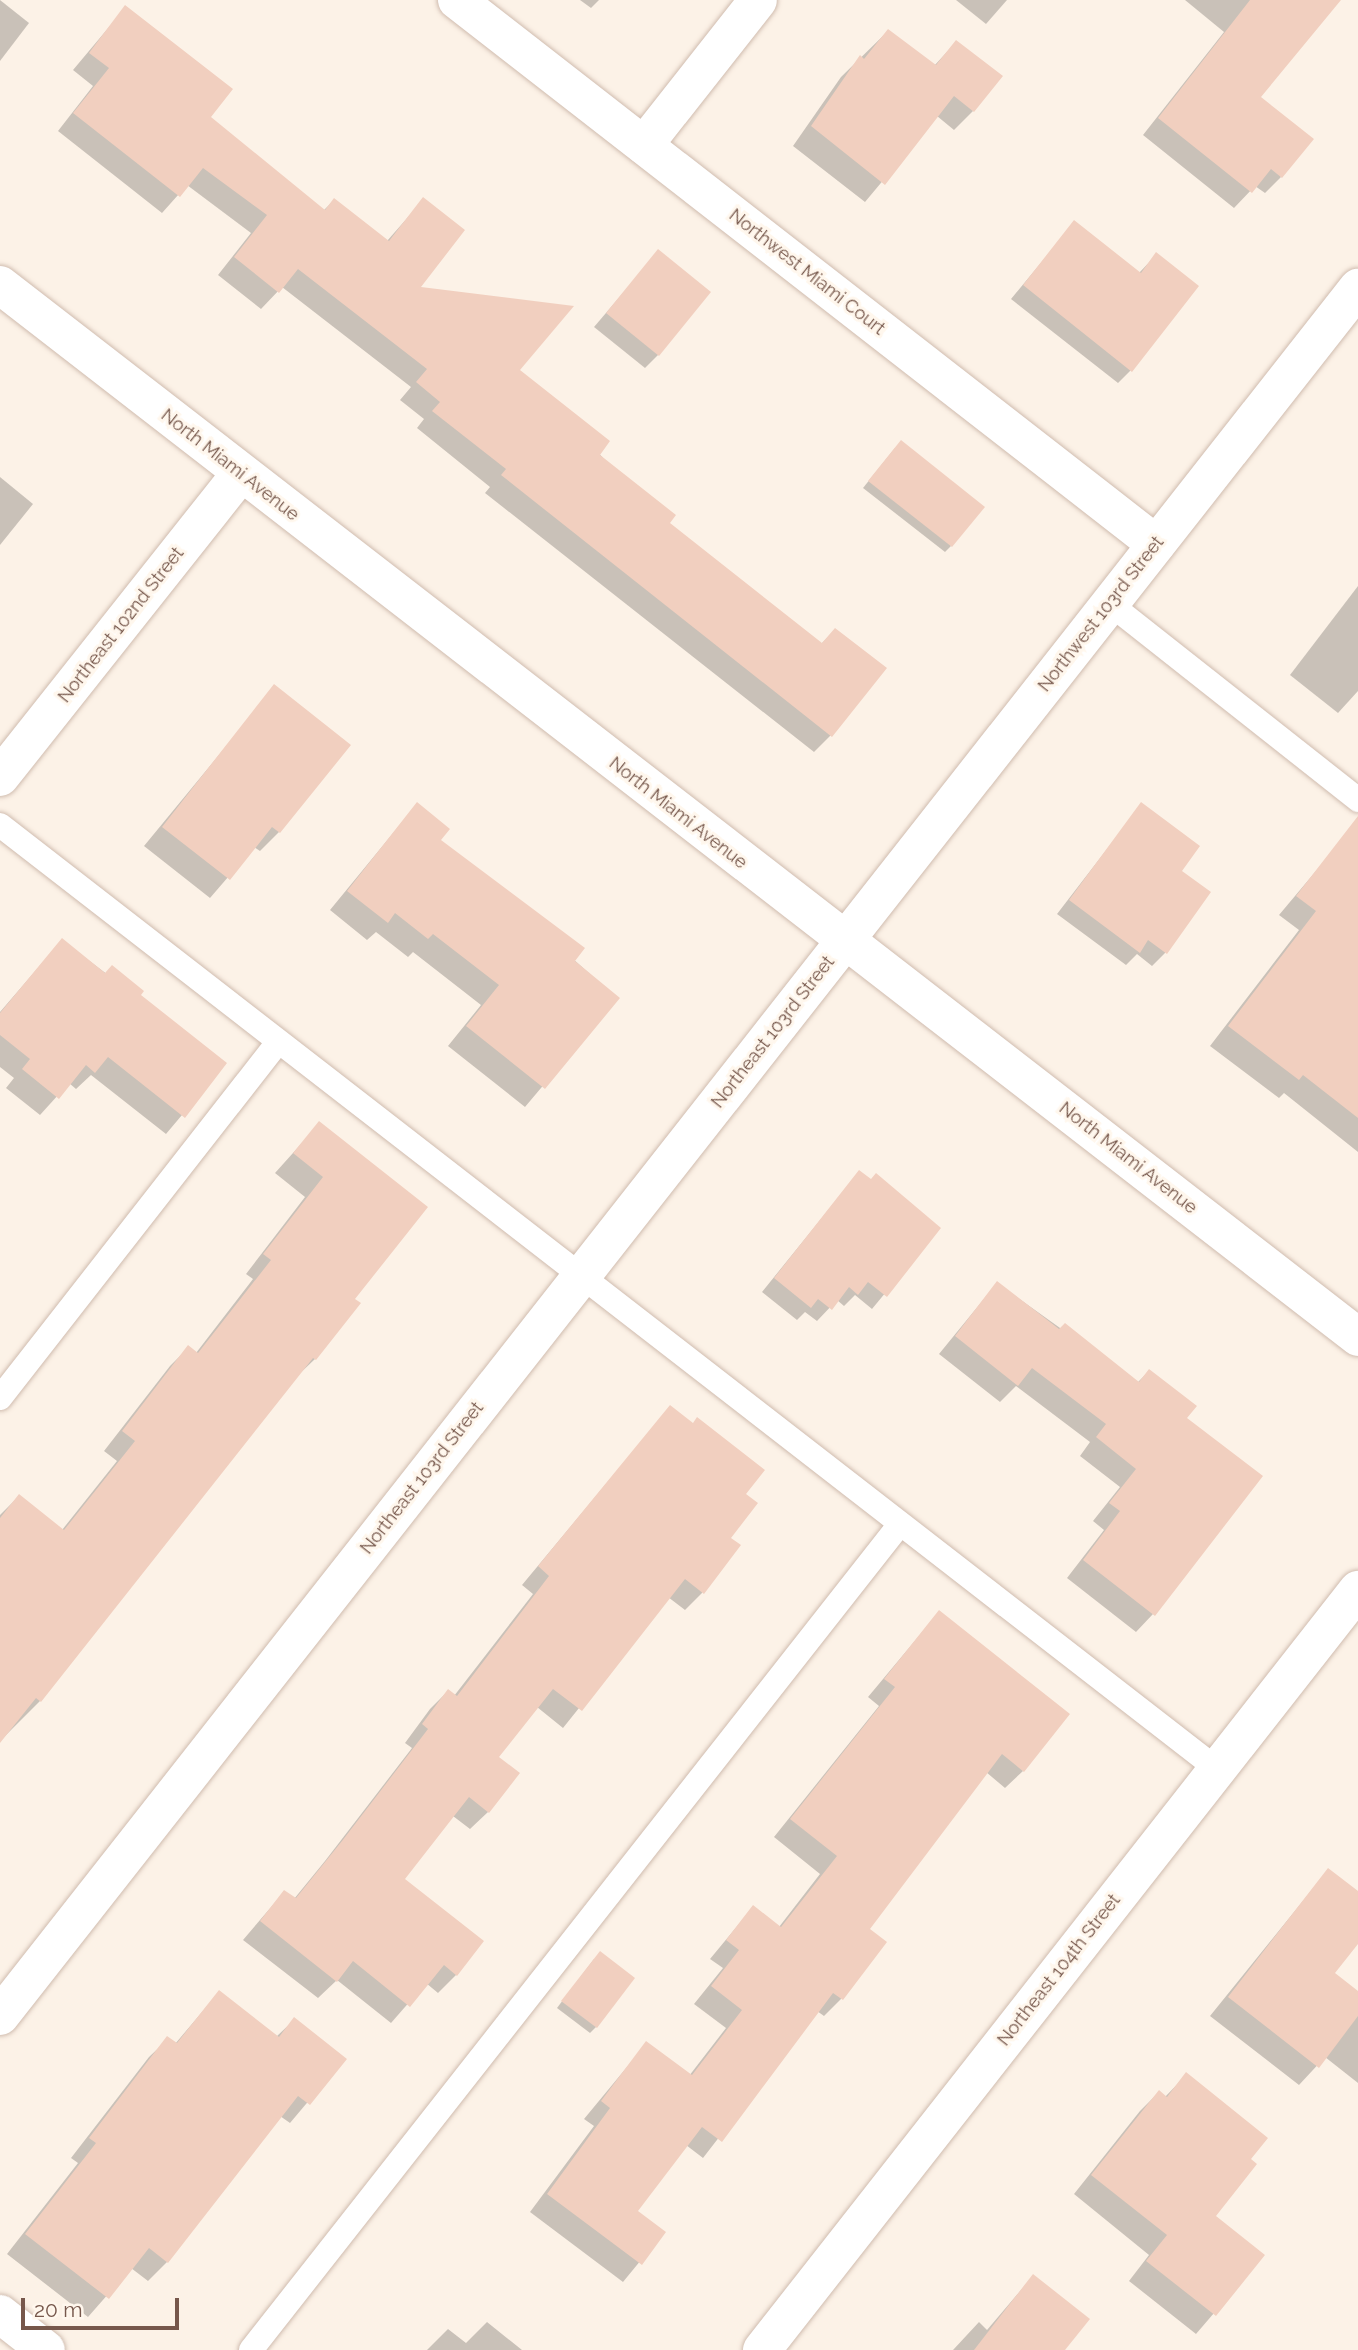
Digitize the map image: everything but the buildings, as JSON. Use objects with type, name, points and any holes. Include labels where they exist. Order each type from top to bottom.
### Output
[{"type":"main road","name":"Northwest Miami Court","points":[[457,0],[1156,544]]},
{"type":"main road","points":[[644,145],[758,0]]},
{"type":"main road","name":"North Miami Avenue","points":[[0,285],[1358,1337]]},
{"type":"main road","name":"Northwest 103rd Street","points":[[845,941],[1358,288]]},
{"type":"main road","name":"Northeast 102nd Street","points":[[0,777],[241,473]]},
{"type":"main road","name":"Northeast 103rd Street","points":[[0,2016],[845,941]]},
{"type":"main road","name":"Northeast 104th Street","points":[[762,2350],[1358,1590]]},
{"type":"main road","points":[[0,2315],[46,2350]]},
{"type":"lane","points":[[1109,603],[1358,800]]},
{"type":"lane","points":[[0,825],[277,1043],[1217,1769]]},
{"type":"lane","points":[[0,1398],[277,1043]]},
{"type":"lane","points":[[251,2350],[900,1524]]}]
